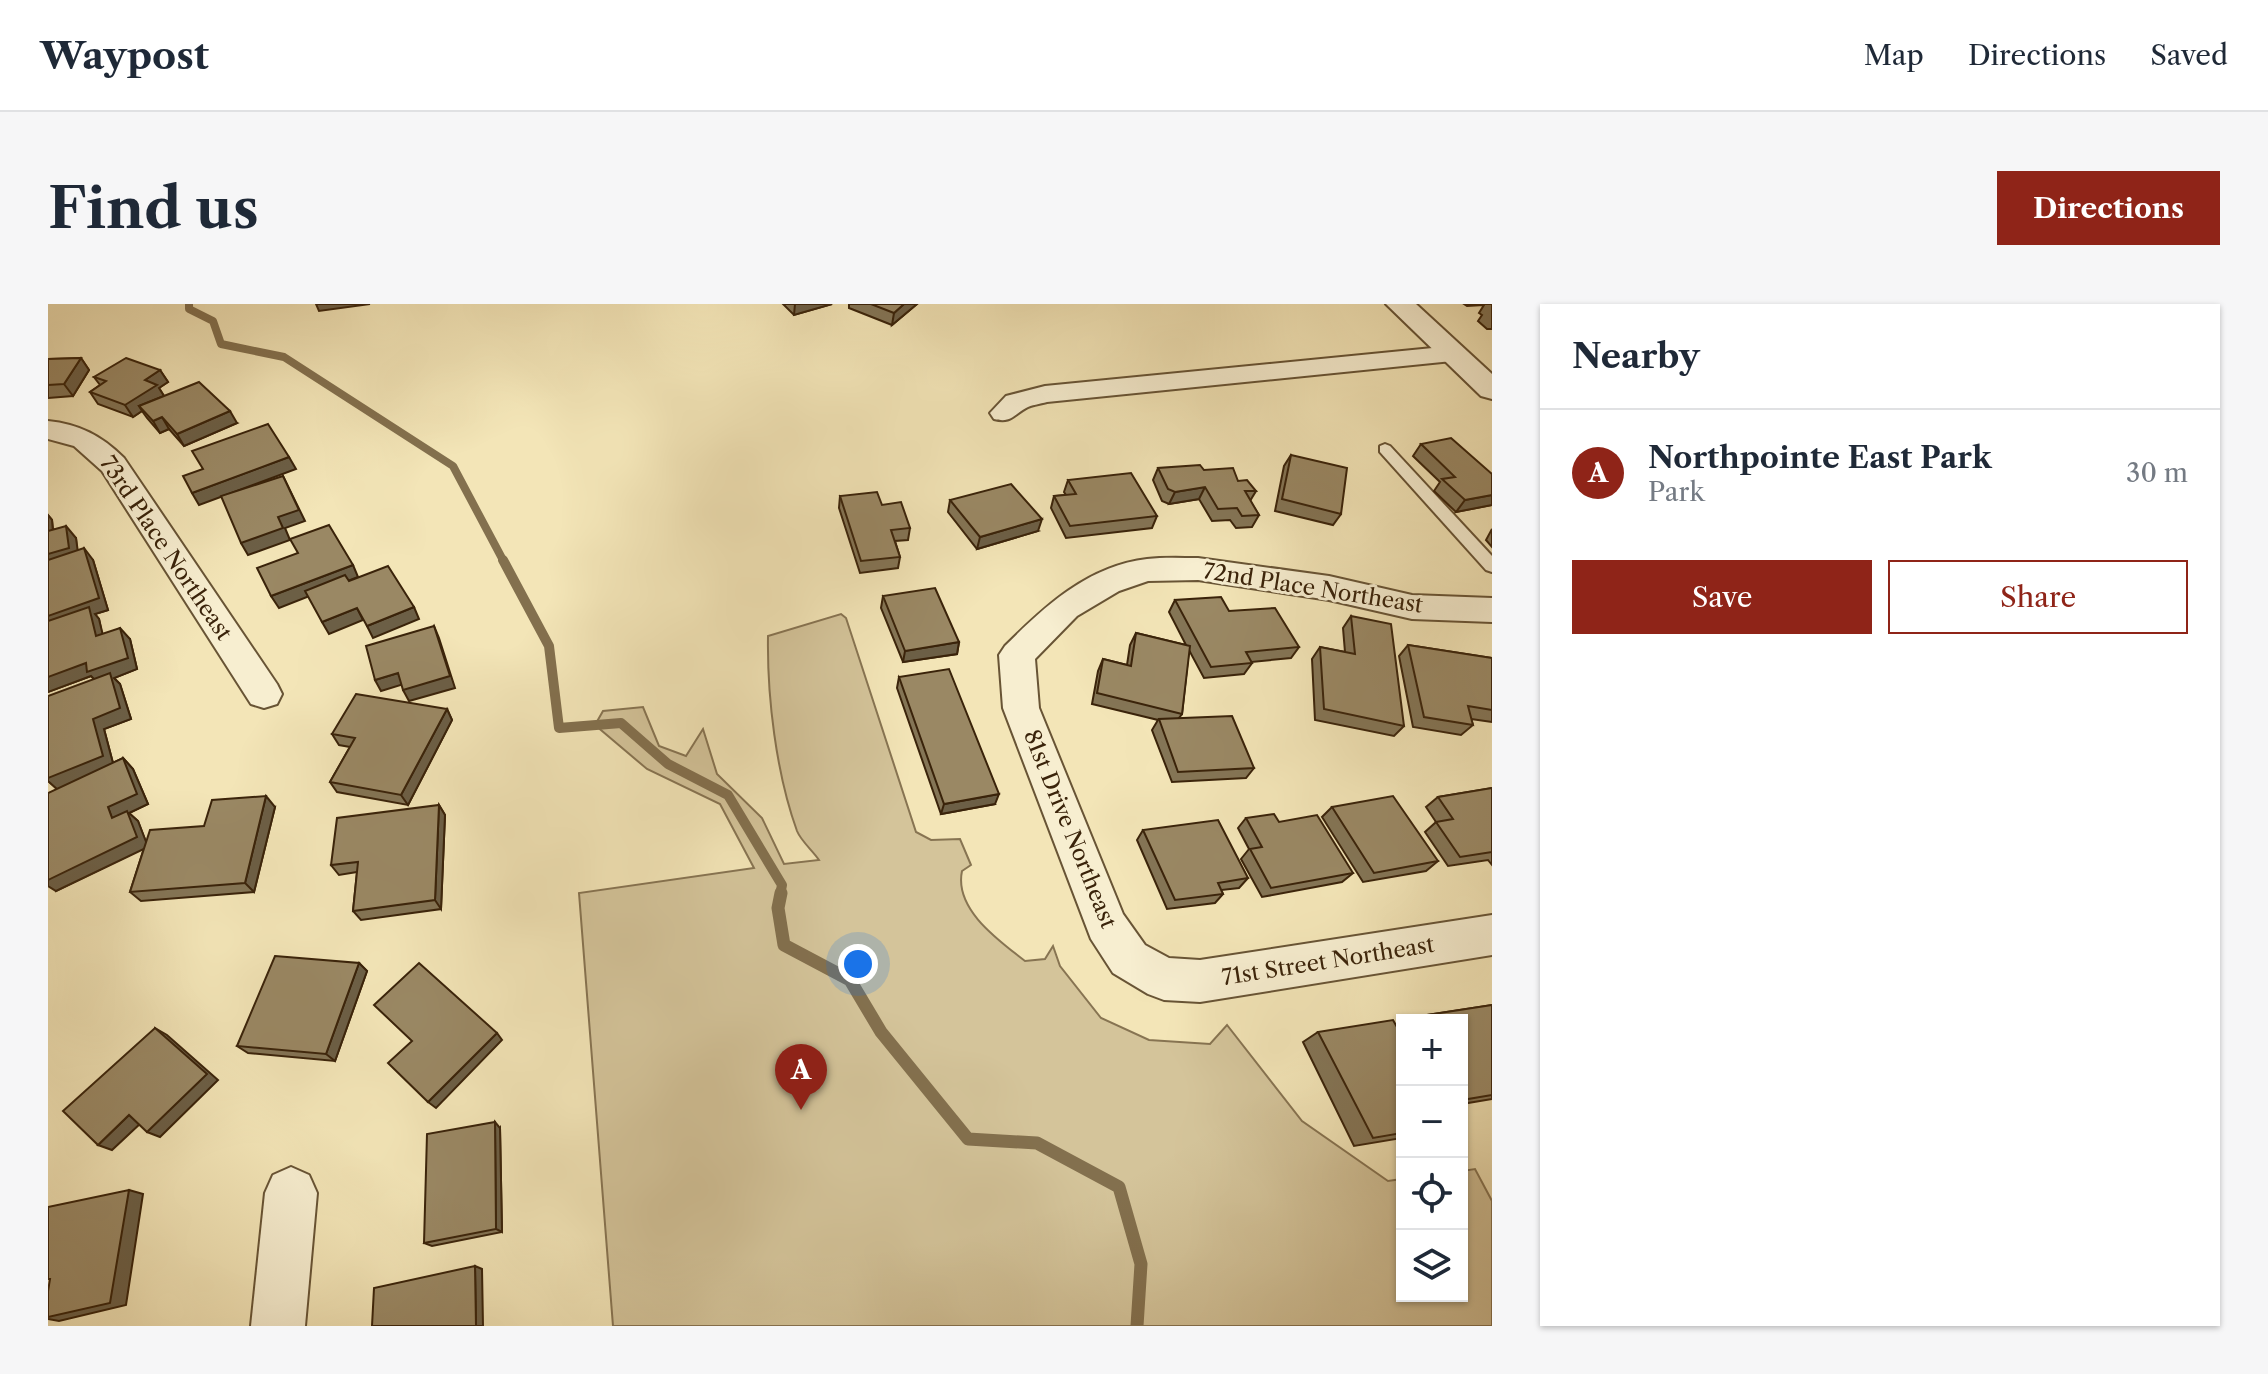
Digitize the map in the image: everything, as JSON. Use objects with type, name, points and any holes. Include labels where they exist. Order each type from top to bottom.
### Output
[{"type":"street","points":[[1400,304],[1492,390]]},
{"type":"street","points":[[1004,413],[1016,402],[1045,394],[1453,354]]},
{"type":"street","name":"73rd Place Northeast","points":[[48,430],[80,437],[95,445],[113,465],[264,694]]},
{"type":"street","name":"72nd Place Northeast","points":[[1017,655],[1065,607],[1107,583],[1146,570],[1198,569],[1329,588],[1412,607],[1492,610]]},
{"type":"street","name":"81st Drive Northeast","points":[[1017,655],[1021,708],[1106,925],[1129,959],[1164,979]]},
{"type":"street","name":"71st Street Northeast","points":[[1164,979],[1200,981],[1492,935]]},
{"type":"street","points":[[278,1326],[291,1193]]},
{"type":"lane","points":[[1385,449],[1492,566]]},
{"type":"shaded area","points":[[841,614],[846,618],[916,832],[931,840],[960,839],[971,865],[962,871],[961,885],[965,898],[980,922],[1003,943],[1025,961],[1045,959],[1053,946],[1060,966],[1101,1018],[1149,1040],[1210,1044],[1227,1025],[1302,1121],[1388,1181],[1396,1180],[1396,1302],[1468,1302],[1468,1170],[1475,1169],[1492,1201],[1492,1326],[613,1326],[579,893],[754,868],[720,804],[647,769],[595,725],[603,711],[643,707],[659,746],[686,756],[703,729],[717,774],[762,818],[784,864],[819,860],[797,831],[783,784],[771,709],[768,636]]},
{"type":"building","points":[[871,304],[904,304],[894,313]]},
{"type":"building","points":[[81,358],[64,384],[48,385],[48,359]]},
{"type":"building","points":[[126,358],[160,370],[145,380],[157,385],[125,405],[90,392],[106,381],[94,377]]},
{"type":"building","points":[[199,382],[230,411],[177,434],[162,417],[153,421],[139,406]]},
{"type":"building","points":[[268,424],[289,457],[192,493],[183,476],[203,469],[192,451]]},
{"type":"building","points":[[1451,438],[1492,474],[1492,495],[1465,500],[1442,479],[1455,477],[1421,444]]},
{"type":"building","points":[[1291,455],[1347,468],[1341,514],[1282,499]]},
{"type":"building","points":[[1200,465],[1204,470],[1233,468],[1238,481],[1247,480],[1256,491],[1245,491],[1259,515],[1242,516],[1237,508],[1218,509],[1205,487],[1175,492],[1168,489],[1158,468]]},
{"type":"building","points":[[1131,473],[1157,516],[1070,526],[1054,496],[1076,494],[1068,480]]},
{"type":"building","points":[[283,476],[299,510],[278,517],[283,528],[241,543],[221,496]]},
{"type":"building","points":[[1011,484],[1042,519],[980,537],[950,500]]},
{"type":"building","points":[[877,492],[882,505],[901,502],[910,528],[891,530],[900,557],[861,561],[840,496]]},
{"type":"building","points":[[329,525],[353,565],[271,596],[257,568],[298,553],[290,539]]},
{"type":"building","points":[[66,526],[69,548],[48,554],[48,531]]},
{"type":"building","points":[[84,548],[99,598],[48,616],[48,560]]},
{"type":"building","points":[[388,566],[414,607],[367,626],[357,608],[322,622],[305,591],[345,575],[349,581]]},
{"type":"building","points":[[935,588],[959,642],[905,651],[883,596]]},
{"type":"building","points":[[1221,597],[1229,611],[1275,608],[1299,647],[1246,652],[1252,663],[1211,667],[1175,600]]},
{"type":"building","points":[[89,607],[96,636],[120,628],[128,658],[87,672],[86,663],[48,677],[48,621]]},
{"type":"building","points":[[1351,616],[1391,624],[1404,726],[1324,709],[1320,647],[1355,654]]},
{"type":"building","points":[[434,626],[450,676],[403,690],[398,673],[375,680],[366,646]]},
{"type":"building","points":[[1136,633],[1190,646],[1182,714],[1097,693],[1103,659],[1131,666]]},
{"type":"building","points":[[1408,645],[1492,658],[1492,710],[1468,706],[1473,725],[1424,717]]},
{"type":"building","points":[[949,669],[999,794],[944,804],[899,677]]},
{"type":"building","points":[[110,673],[120,708],[93,719],[103,756],[48,778],[48,696]]},
{"type":"building","points":[[356,694],[447,709],[401,795],[330,782],[355,738],[332,734]]},
{"type":"building","points":[[1232,716],[1254,768],[1178,772],[1159,719]]},
{"type":"building","points":[[123,758],[137,794],[108,807],[112,818],[127,811],[137,837],[48,880],[48,793]]},
{"type":"building","points":[[1492,788],[1492,852],[1460,857],[1436,822],[1453,819],[1438,797]]},
{"type":"building","points":[[266,796],[245,883],[130,892],[150,830],[204,826],[212,800]]},
{"type":"building","points":[[1393,796],[1438,861],[1374,873],[1332,807]]},
{"type":"building","points":[[439,805],[435,900],[353,911],[358,862],[331,865],[337,818]]},
{"type":"building","points":[[1274,814],[1279,822],[1317,815],[1353,873],[1271,888],[1250,849],[1262,847],[1246,818]]},
{"type":"building","points":[[1218,820],[1248,878],[1218,883],[1223,894],[1175,900],[1143,830]]},
{"type":"building","points":[[275,956],[359,963],[326,1054],[237,1046]]},
{"type":"building","points":[[419,963],[497,1033],[428,1102],[388,1063],[412,1041],[374,1005]]},
{"type":"building","points":[[1492,1005],[1492,1095],[1468,1099],[1468,1014],[1434,1014]]},
{"type":"building","points":[[1393,1020],[1396,1025],[1396,1134],[1373,1138],[1318,1032]]},
{"type":"building","points":[[155,1028],[207,1074],[147,1132],[129,1115],[98,1145],[63,1111]]},
{"type":"building","points":[[495,1122],[496,1229],[424,1243],[427,1134]]},
{"type":"building","points":[[129,1190],[110,1303],[48,1317],[48,1207]]},
{"type":"building","points":[[475,1266],[476,1326],[372,1326],[374,1288]]},
{"type":"waterway","points":[[189,304],[189,309],[213,321],[221,344],[284,357],[453,466],[504,562]]},
{"type":"waterway","points":[[503,560],[549,646],[559,728],[621,723],[668,764],[728,795],[782,885],[780,895]]},
{"type":"waterway","points":[[781,893],[778,908],[784,945],[850,980],[881,1032],[968,1139],[1037,1143],[1119,1187],[1141,1264],[1137,1326]]},
{"type":"place","name":"Northpointe East Park","points":[[801,1110]]}]
